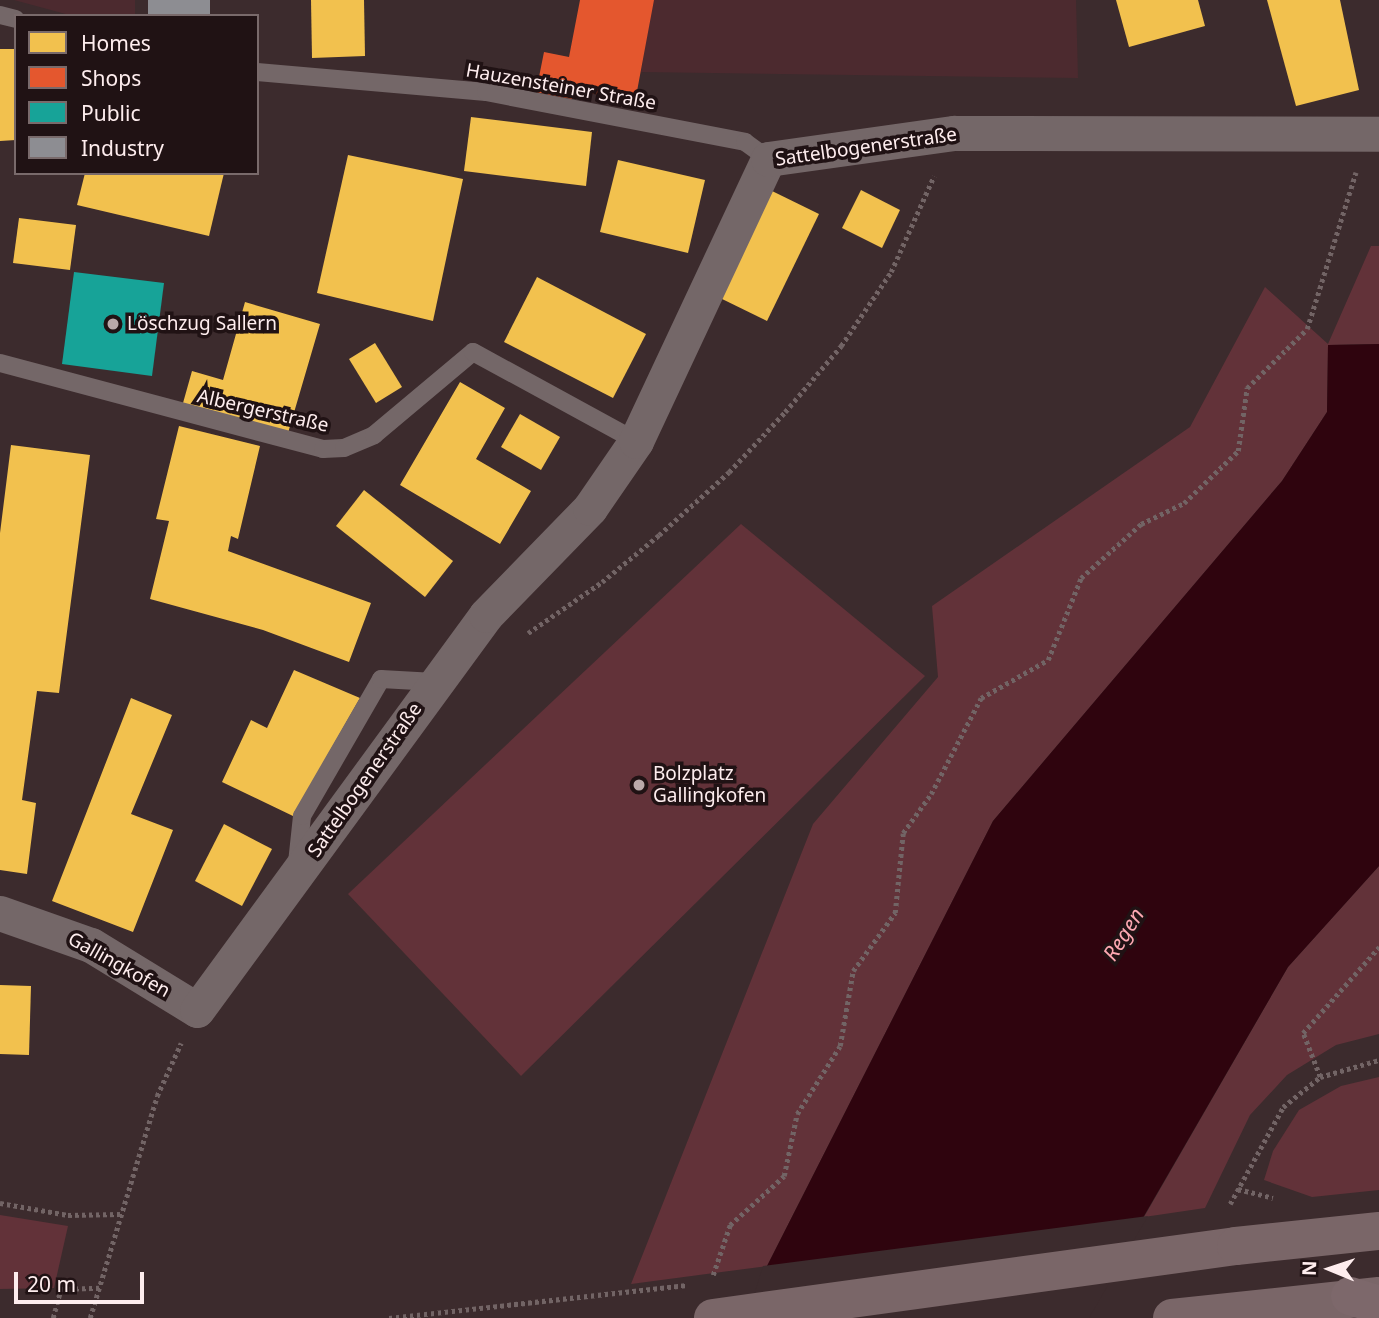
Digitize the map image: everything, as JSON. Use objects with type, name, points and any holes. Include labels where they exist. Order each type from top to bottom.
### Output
[{"type":"highway","points":[[713,1318],[1231,1229],[1379,1231]]},
{"type":"highway","points":[[1190,1316],[1369,1299]]},
{"type":"street","name":"Sattelbogenerstraße","points":[[197,1010],[486,615],[590,508],[636,441],[768,159],[954,133],[1373,135]]},
{"type":"street","name":"Gallingkofen","points":[[0,914],[91,945],[197,1010]]},
{"type":"lane","name":"Hauzensteiner Straße","points":[[259,72],[486,92],[745,142],[768,159]]},
{"type":"lane","name":"Albergerstraße","points":[[0,363],[323,449],[344,448],[374,435],[473,352],[636,441]]},
{"type":"lane","name":"Sattelbogenerstraße","points":[[296,878],[302,816],[381,679],[435,682]]},
{"type":"path","points":[[517,640],[602,582],[659,535],[729,472],[785,412],[841,346],[891,272],[954,133]]},
{"type":"path","points":[[711,1279],[730,1225],[784,1176],[797,1114],[840,1046],[853,971],[895,913],[903,833],[931,794],[981,698],[1048,660],[1081,578],[1141,524],[1184,503],[1238,451],[1247,388],[1307,329],[1373,135]]},
{"type":"path","points":[[1320,1077],[1303,1033],[1379,947]]},
{"type":"path","points":[[90,1318],[157,1096],[197,1010]]},
{"type":"path","points":[[1231,1229],[1283,1107],[1320,1077],[1379,1060]]},
{"type":"path","points":[[0,1203],[68,1215],[120,1214]]},
{"type":"path","points":[[53,1318],[61,1289],[99,1288]]},
{"type":"shaded area","points":[[14,0],[135,0],[135,14],[66,14]]},
{"type":"shaded area","points":[[653,0],[1076,0],[1078,78],[641,72]]},
{"type":"shaded area","points":[[1371,246],[1379,246],[1379,344],[1328,345],[1327,412],[1282,481],[993,821],[767,1266],[631,1284],[813,824],[938,677],[932,606],[1190,427],[1265,287],[1328,344]]},
{"type":"shaded area","name":"Bolzplatz Gallingkofen","points":[[741,524],[925,676],[521,1076],[348,894]]},
{"type":"shaded area","points":[[1379,866],[1379,1034],[1336,1045],[1287,1075],[1250,1115],[1205,1208],[1144,1217],[1288,967]]},
{"type":"shaded area","points":[[1379,1077],[1379,1190],[1312,1197],[1264,1180],[1273,1151],[1299,1110],[1341,1086]]},
{"type":"shaded area","points":[[0,1215],[68,1226],[54,1288],[0,1289]]},
{"type":"water","name":"Regen","points":[[1379,344],[1379,866],[1288,967],[1085,1318],[750,1318],[767,1266],[993,821],[1282,481],[1327,412],[1328,345]]},
{"type":"pier","points":[[1148,1216],[1089,1318],[747,1318],[763,1266]]},
{"type":"building: Homes","points":[[311,0],[364,0],[365,56],[312,58]]},
{"type":"building: Homes","points":[[1116,0],[1198,0],[1205,26],[1129,47]]},
{"type":"building: Homes","points":[[1267,0],[1340,0],[1359,90],[1296,106]]},
{"type":"building: Homes","points":[[0,49],[14,49],[14,140],[0,141]]},
{"type":"building: Homes","points":[[471,117],[592,132],[586,186],[464,171]]},
{"type":"building: Homes","points":[[348,155],[463,179],[433,321],[317,293]]},
{"type":"building: Homes","points":[[618,160],[705,180],[688,253],[600,232]]},
{"type":"building: Homes","points":[[84,175],[224,175],[209,236],[77,205]]},
{"type":"building: Homes","points":[[770,190],[819,214],[767,321],[718,297]]},
{"type":"building: Homes","points":[[861,190],[900,210],[882,248],[842,228]]},
{"type":"building: Homes","points":[[19,218],[76,225],[70,270],[13,263]]},
{"type":"building: Homes","points":[[537,277],[646,334],[613,398],[504,342]]},
{"type":"building: Homes","points":[[245,302],[320,324],[288,433],[183,403],[192,371],[223,380]]},
{"type":"building: Homes","points":[[375,343],[402,387],[376,403],[349,359]]},
{"type":"building: Homes","points":[[460,382],[505,408],[476,459],[531,491],[500,544],[400,485]]},
{"type":"building: Homes","points":[[520,414],[560,437],[541,470],[501,447]]},
{"type":"building: Homes","points":[[179,426],[260,446],[238,539],[231,536],[228,551],[371,603],[349,662],[263,630],[150,599],[169,521],[156,519]]},
{"type":"building: Homes","points":[[11,445],[90,455],[59,693],[37,691],[22,800],[36,803],[27,874],[0,870],[0,533]]},
{"type":"building: Homes","points":[[364,490],[453,561],[425,597],[336,526]]},
{"type":"building: Homes","points":[[294,670],[360,698],[293,816],[222,782],[251,720],[267,728]]},
{"type":"building: Homes","points":[[131,698],[172,715],[131,814],[173,830],[133,932],[52,901]]},
{"type":"building: Homes","points":[[224,824],[272,849],[242,906],[195,881]]},
{"type":"building: Homes","points":[[0,985],[31,986],[29,1055],[0,1054]]},
{"type":"building: Shops","points":[[580,0],[654,0],[635,102],[574,90],[572,99],[536,92],[544,52],[569,57]]},
{"type":"building: Public","name":"Löschzug Sallern","points":[[74,272],[164,283],[152,376],[62,364]]},
{"type":"building: Industry","points":[[148,0],[210,0],[210,14],[148,14]]},
{"type":"place","name":"Löschzug Sallern","points":[[113,324]]},
{"type":"place","name":"Bolzplatz Gallingkofen","points":[[639,785]]}]
